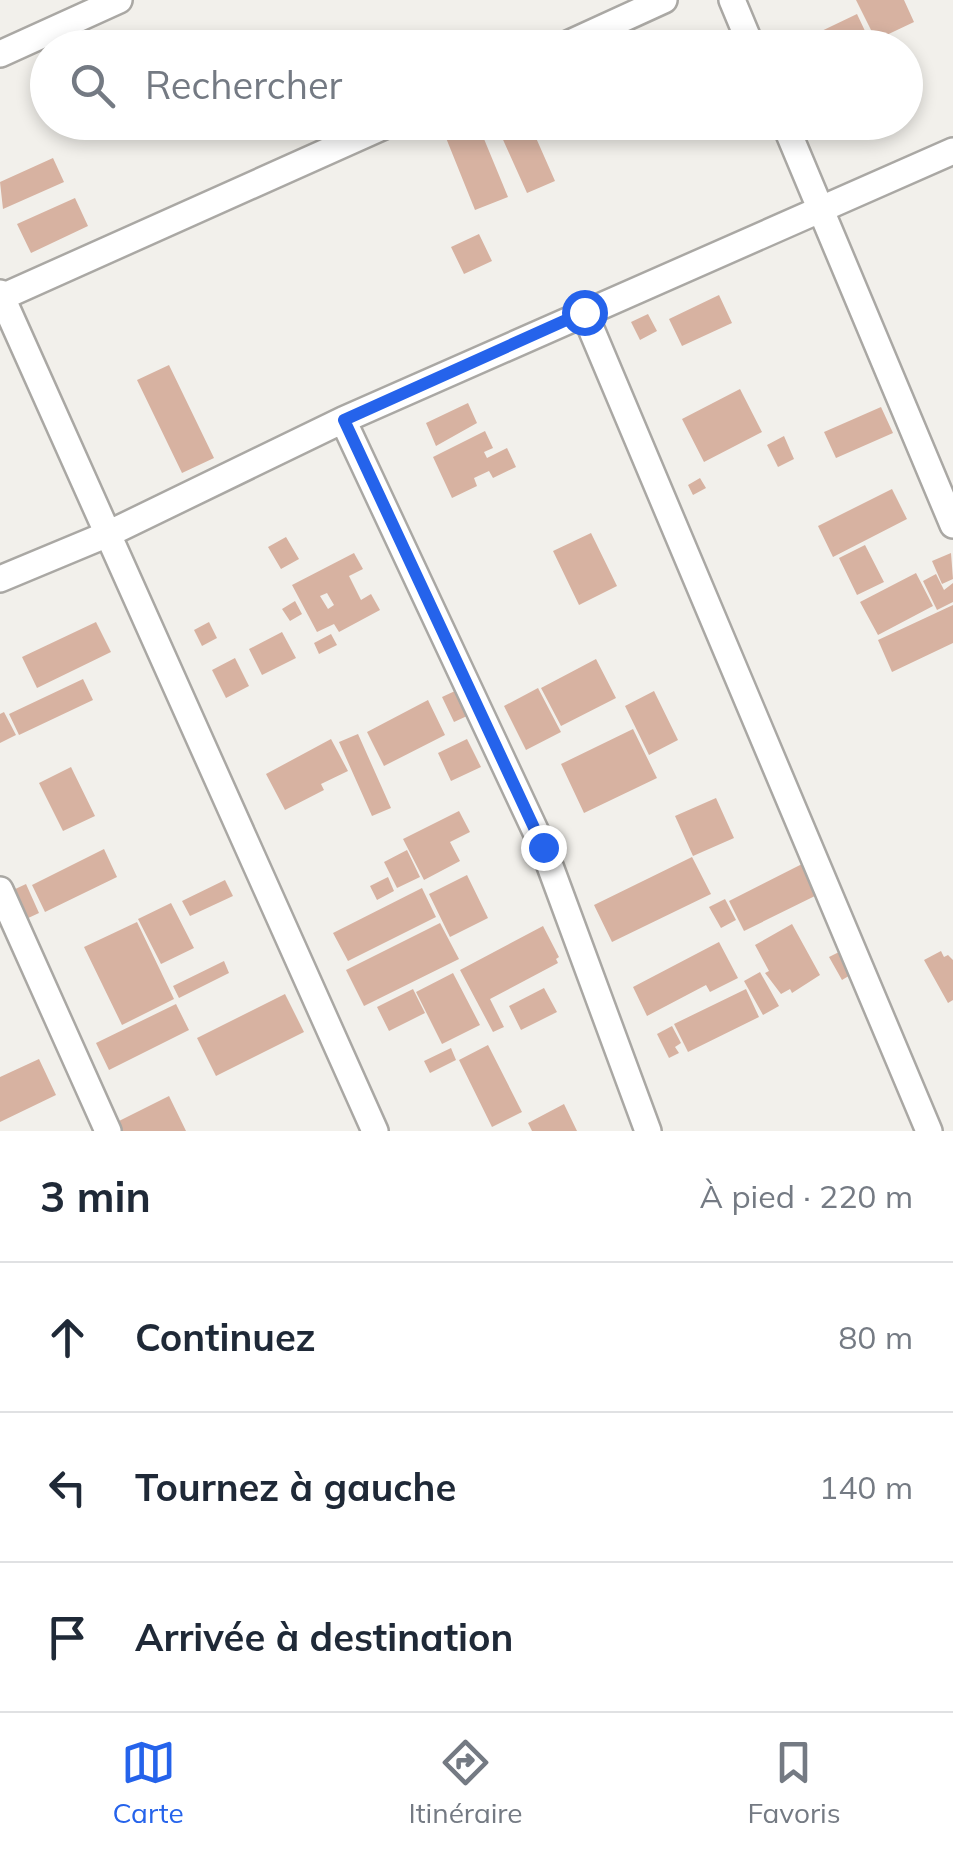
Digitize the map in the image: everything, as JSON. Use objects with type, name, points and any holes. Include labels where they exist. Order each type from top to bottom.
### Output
[{"type":"street","points":[[53,30],[120,0]]},
{"type":"street","points":[[598,30],[664,0]]},
{"type":"street","points":[[732,0],[744,30]]},
{"type":"street","points":[[0,54],[30,40]]},
{"type":"street","points":[[352,140],[0,296],[375,1131]]},
{"type":"street","points":[[792,140],[953,525]]},
{"type":"street","points":[[0,579],[108,534],[344,420],[584,312],[953,151]]},
{"type":"street","points":[[584,312],[929,1131]]},
{"type":"street","points":[[344,420],[543,847],[648,1131]]},
{"type":"street","points":[[0,890],[108,1131]]},
{"type":"building","points":[[856,0],[904,0],[914,22],[897,30],[871,30]]},
{"type":"building","points":[[857,14],[865,30],[824,30]]},
{"type":"building","points":[[447,140],[484,140],[508,197],[475,210]]},
{"type":"building","points":[[503,140],[537,140],[555,181],[527,193]]},
{"type":"building","points":[[53,158],[64,182],[3,209],[0,182]]},
{"type":"building","points":[[75,198],[88,226],[31,253],[17,224]]},
{"type":"building","points":[[479,234],[492,261],[464,274],[451,247]]},
{"type":"building","points":[[719,295],[732,323],[682,346],[669,319]]},
{"type":"building","points":[[648,314],[657,331],[640,340],[631,322]]},
{"type":"building","points":[[169,365],[214,458],[182,473],[137,380]]},
{"type":"building","points":[[740,389],[762,432],[704,462],[682,419]]},
{"type":"building","points":[[468,403],[477,423],[436,446],[426,423]]},
{"type":"building","points":[[881,407],[893,433],[836,458],[824,432]]},
{"type":"building","points":[[485,431],[493,448],[484,452],[487,458],[507,448],[516,467],[493,478],[489,471],[474,478],[477,486],[452,498],[433,457]]},
{"type":"building","points":[[784,436],[794,459],[778,467],[767,445]]},
{"type":"building","points":[[700,478],[706,488],[693,495],[688,485]]},
{"type":"building","points":[[892,489],[907,519],[833,557],[818,526]]},
{"type":"building","points":[[591,533],[617,586],[579,605],[553,551]]},
{"type":"building","points":[[286,537],[299,559],[281,569],[268,547]]},
{"type":"building","points":[[865,545],[884,582],[857,595],[839,558]]},
{"type":"building","points":[[354,553],[363,569],[349,576],[361,600],[371,594],[380,610],[339,632],[334,624],[317,632],[292,585]],"holes":[[[327,593],[334,605],[328,609],[320,596]]]},
{"type":"building","points":[[951,553],[953,579],[942,584],[932,561]]},
{"type":"building","points":[[916,573],[933,606],[878,635],[860,602]]},
{"type":"building","points":[[936,574],[944,590],[953,583],[953,602],[937,610],[923,581]]},
{"type":"building","points":[[295,601],[302,614],[290,621],[282,609]]},
{"type":"building","points":[[953,605],[953,643],[892,672],[878,640]]},
{"type":"building","points":[[96,622],[111,652],[37,688],[22,657]]},
{"type":"building","points":[[209,622],[217,638],[202,646],[194,630]]},
{"type":"building","points":[[282,632],[296,658],[262,675],[249,649]]},
{"type":"building","points":[[331,634],[337,645],[319,654],[314,643]]},
{"type":"building","points":[[235,658],[249,686],[226,698],[212,670]]},
{"type":"building","points":[[596,659],[616,698],[561,726],[541,688]]},
{"type":"building","points":[[83,679],[93,700],[19,735],[9,714]]},
{"type":"building","points":[[538,688],[561,732],[526,750],[504,706]]},
{"type":"building","points":[[455,691],[467,716],[454,722],[442,697]]},
{"type":"building","points":[[654,691],[678,740],[649,755],[625,706]]},
{"type":"building","points":[[428,700],[445,735],[384,766],[367,732]]},
{"type":"building","points":[[4,712],[16,735],[0,743],[0,714]]},
{"type":"building","points":[[633,729],[657,778],[584,813],[561,764]]},
{"type":"building","points":[[358,734],[391,808],[372,816],[339,742]]},
{"type":"building","points":[[331,739],[348,771],[321,784],[324,790],[285,810],[266,774]]},
{"type":"building","points":[[467,739],[481,767],[451,781],[438,753]]},
{"type":"building","points":[[71,767],[95,816],[63,831],[39,783]]},
{"type":"building","points":[[716,798],[734,838],[693,856],[675,816]]},
{"type":"building","points":[[459,811],[470,832],[450,842],[460,861],[424,880],[403,839]]},
{"type":"building","points":[[104,849],[117,877],[45,912],[32,885]]},
{"type":"building","points":[[407,850],[420,877],[397,888],[384,862]]},
{"type":"building","points":[[692,857],[711,894],[612,942],[594,905]]},
{"type":"building","points":[[804,863],[819,894],[744,931],[729,901]]},
{"type":"building","points":[[467,875],[488,918],[450,937],[429,894]]},
{"type":"building","points":[[388,877],[394,891],[377,900],[370,886]]},
{"type":"building","points":[[225,880],[233,896],[190,916],[182,901]]},
{"type":"building","points":[[26,884],[39,913],[24,920],[11,891]]},
{"type":"building","points":[[422,888],[436,917],[348,961],[333,933]]},
{"type":"building","points":[[725,899],[736,920],[721,928],[709,907]]},
{"type":"building","points":[[171,903],[194,948],[161,964],[138,919]]},
{"type":"building","points":[[137,922],[174,999],[122,1025],[84,947]]},
{"type":"building","points":[[440,923],[459,959],[364,1006],[346,970]]},
{"type":"building","points":[[792,924],[820,975],[792,993],[790,989],[781,994],[765,973],[769,971],[755,945]]},
{"type":"building","points":[[543,926],[559,957],[558,963],[490,999],[504,1027],[493,1032],[460,970]]},
{"type":"building","points":[[719,942],[738,978],[710,992],[706,985],[647,1016],[633,987]]},
{"type":"building","points":[[845,949],[857,971],[842,980],[829,957]]},
{"type":"building","points":[[941,951],[953,960],[953,1000],[948,1003],[924,960]]},
{"type":"building","points":[[224,961],[229,973],[179,998],[173,986]]},
{"type":"building","points":[[760,972],[779,1006],[763,1015],[744,981]]},
{"type":"building","points":[[453,973],[480,1025],[442,1044],[416,992]]},
{"type":"building","points":[[544,988],[557,1012],[521,1030],[509,1006]]},
{"type":"building","points":[[413,989],[425,1013],[389,1031],[377,1007]]},
{"type":"building","points":[[746,989],[759,1017],[688,1052],[674,1024]]},
{"type":"building","points":[[285,994],[304,1032],[216,1076],[197,1038]]},
{"type":"building","points":[[176,1004],[189,1030],[109,1070],[96,1043]]},
{"type":"building","points":[[672,1026],[681,1043],[675,1047],[679,1053],[669,1058],[657,1034]]},
{"type":"building","points":[[488,1045],[522,1112],[492,1127],[459,1060]]},
{"type":"building","points":[[451,1048],[456,1060],[430,1073],[424,1061]]},
{"type":"building","points":[[39,1059],[56,1095],[0,1122],[0,1077]]},
{"type":"building","points":[[169,1096],[186,1131],[122,1131],[117,1122]]},
{"type":"building","points":[[564,1104],[577,1131],[532,1131],[528,1123]]},
{"type":"route","points":[[543,847],[344,420],[584,312]]}]
